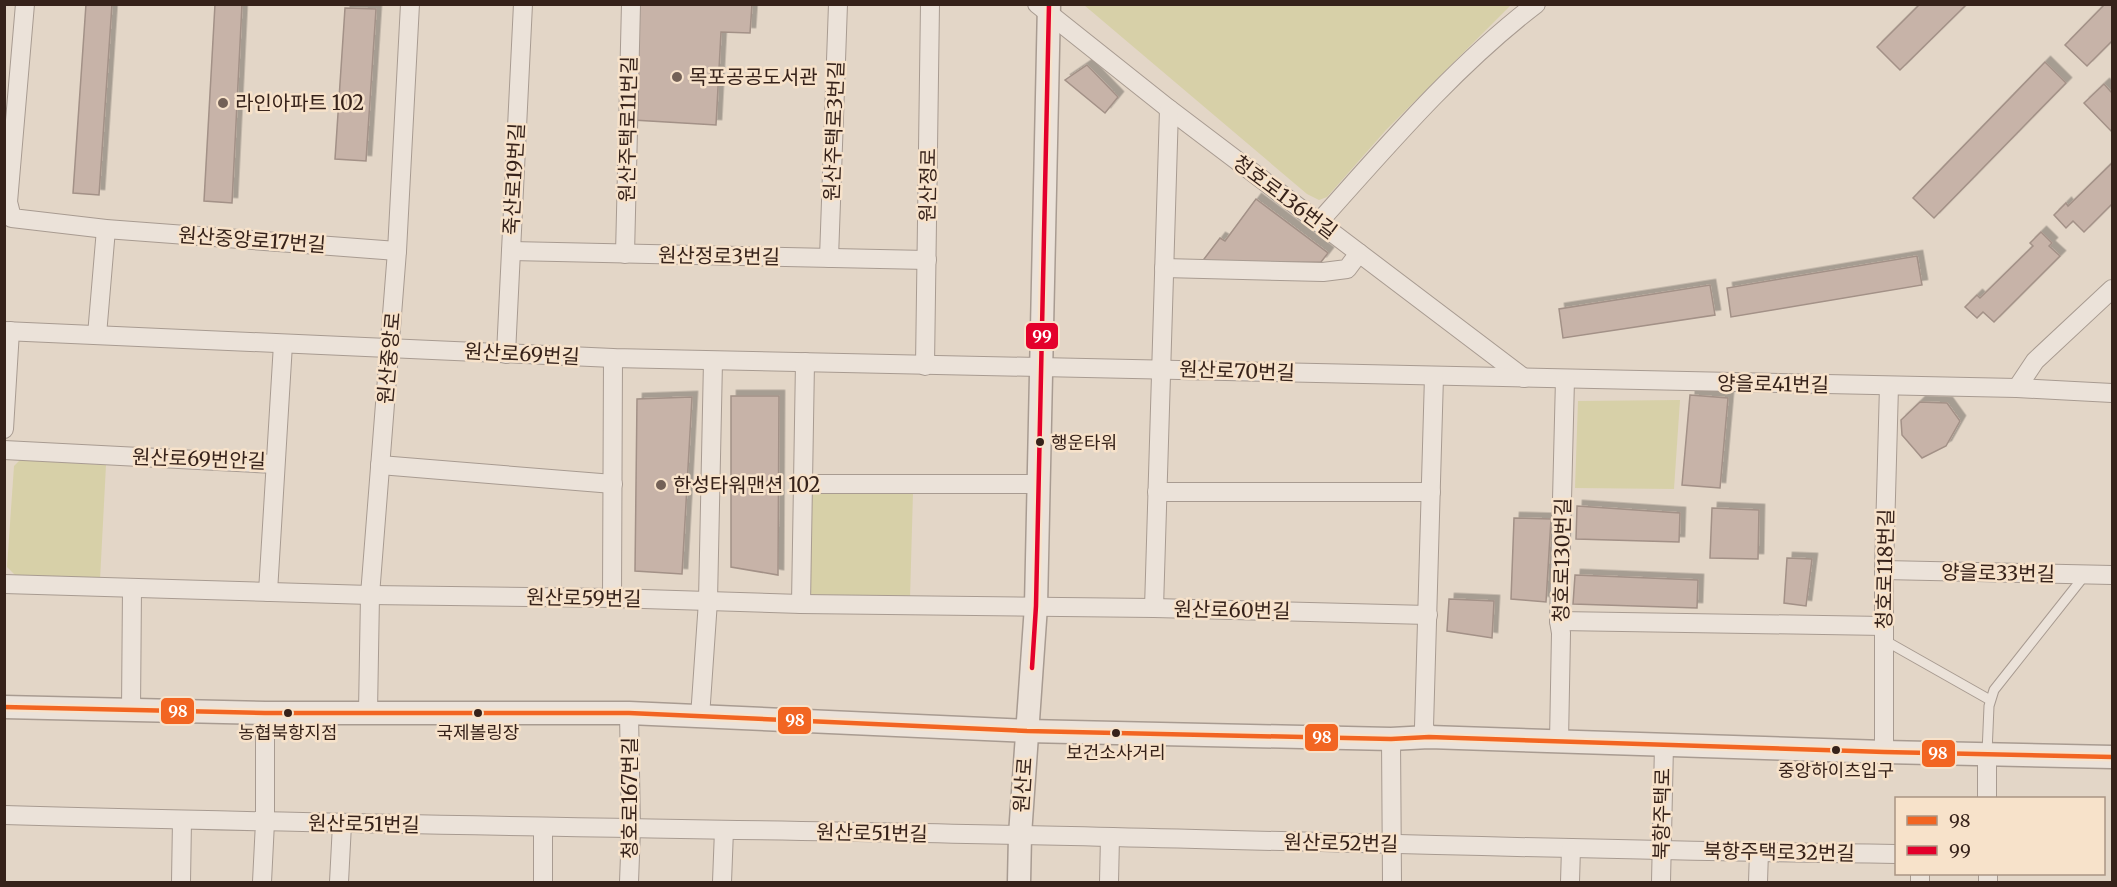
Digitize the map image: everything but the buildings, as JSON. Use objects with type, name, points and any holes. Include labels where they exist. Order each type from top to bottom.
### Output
[{"type":"street","name":"원산중앙로17번길","points":[[25,4],[8,202],[12,218],[106,229],[397,251]]},
{"type":"street","name":"원산중앙로","points":[[368,712],[370,595],[397,251],[410,4]]},
{"type":"street","name":"죽산로19번길","points":[[506,354],[523,4]]},
{"type":"street","name":"원산주택로11번길","points":[[625,254],[631,4]]},
{"type":"street","name":"원산주택로3번길","points":[[829,258],[838,4]]},
{"type":"street","name":"원산정로","points":[[925,366],[930,4]]},
{"type":"street","points":[[1319,222],[1419,112],[1504,30],[1536,4]]},
{"type":"street","name":"청호로136번길","points":[[1045,7],[1169,109],[1524,378]]},
{"type":"street","name":"원산로","points":[[1019,882],[1020,835],[1036,606],[1045,7]]},
{"type":"street","points":[[1154,608],[1169,109]]},
{"type":"street","points":[[97,335],[106,229]]},
{"type":"street","name":"원산정로3번길","points":[[511,251],[927,260]]},
{"type":"street","points":[[1164,268],[1323,272],[1347,269],[1359,253]]},
{"type":"street","points":[[2017,388],[2035,361],[2112,289]]},
{"type":"street","points":[[4,429],[7,331]]},
{"type":"street","name":"원산로69번길","points":[[7,331],[614,358],[925,366],[1041,366]]},
{"type":"street","name":"원산로69번안길","points":[[4,450],[275,464],[283,344]]},
{"type":"street","points":[[612,598],[614,358]]},
{"type":"street","points":[[700,717],[708,601],[713,361]]},
{"type":"street","points":[[801,604],[805,362]]},
{"type":"street","name":"원산로70번길","points":[[1041,366],[1434,376]]},
{"type":"street","points":[[1429,736],[1424,727],[1434,376]]},
{"type":"street","name":"양을로41번길","points":[[1434,376],[2017,388],[2112,393]]},
{"type":"street","name":"청호로130번길","points":[[1558,741],[1566,379]]},
{"type":"street","name":"청호로118번길","points":[[1884,752],[1884,570],[1889,387]]},
{"type":"street","points":[[268,592],[275,464]]},
{"type":"street","points":[[380,465],[613,484]]},
{"type":"street","points":[[803,484],[1038,484]]},
{"type":"street","points":[[1157,492],[1431,492]]},
{"type":"street","name":"양을로33번길","points":[[1884,570],[2112,575]]},
{"type":"street","name":"원산로59번길","points":[[4,584],[370,595],[612,598],[801,604],[1036,606]]},
{"type":"street","points":[[131,710],[132,588]]},
{"type":"street","name":"원산로60번길","points":[[1036,606],[1428,615]]},
{"type":"street","points":[[1559,621],[1884,633]]},
{"type":"street","points":[[4,707],[265,713],[629,713],[1027,731],[1390,739],[1429,736],[1884,752],[2112,757]]},
{"type":"street","points":[[262,882],[265,822],[265,713]]},
{"type":"street","name":"청호로167번길","points":[[629,713],[631,829],[629,882]]},
{"type":"street","points":[[1390,739],[1392,882]]},
{"type":"street","name":"북항주택로","points":[[1661,882],[1664,745]]},
{"type":"street","points":[[1988,753],[1988,797]]},
{"type":"street","name":"원산로51번길","points":[[4,815],[342,824],[1020,835]]},
{"type":"street","points":[[181,882],[182,820]]},
{"type":"street","points":[[339,882],[342,824]]},
{"type":"street","points":[[543,827],[543,882]]},
{"type":"street","points":[[722,882],[724,830]]},
{"type":"street","name":"원산로52번길","points":[[1020,835],[1662,850]]},
{"type":"street","points":[[1109,882],[1110,837]]},
{"type":"street","points":[[1570,882],[1571,848]]},
{"type":"street","name":"북항주택로32번길","points":[[1662,850],[1895,854]]},
{"type":"street","points":[[1758,882],[1759,852]]},
{"type":"lane","points":[[1988,753],[1990,700],[1994,690],[2085,575]]},
{"type":"lane","points":[[1884,633],[1990,700]]},
{"type":"shaded area","points":[[1084,5],[1511,5],[1386,130],[1327,197],[1319,200],[1307,194]]},
{"type":"shaded area","points":[[1680,400],[1674,489],[1575,488],[1578,401]]},
{"type":"shaded area","points":[[20,460],[106,465],[100,580],[15,575],[7,567],[14,466]]},
{"type":"shaded area","points":[[816,490],[913,492],[910,599],[814,597],[808,590],[810,498]]},
{"type":"transit line","name":"99","points":[[1032,668],[1036,606],[1049,4]]},
{"type":"transit line","name":"98","points":[[4,707],[265,713],[629,713],[1027,731],[1391,739],[1429,737],[2112,757]]},
{"type":"place","name":"목포공공도서관","points":[[677,77]]},
{"type":"place","name":"라인아파트 102","points":[[223,103]]},
{"type":"place","name":"행운타워","points":[[1040,442]]},
{"type":"place","name":"한성타워맨션 102","points":[[661,485]]},
{"type":"place","name":"농협북항지점","points":[[288,713]]},
{"type":"place","name":"국제볼링장","points":[[478,713]]},
{"type":"place","name":"보건소사거리","points":[[1116,733]]},
{"type":"place","name":"중앙하이츠입구","points":[[1836,750]]}]
